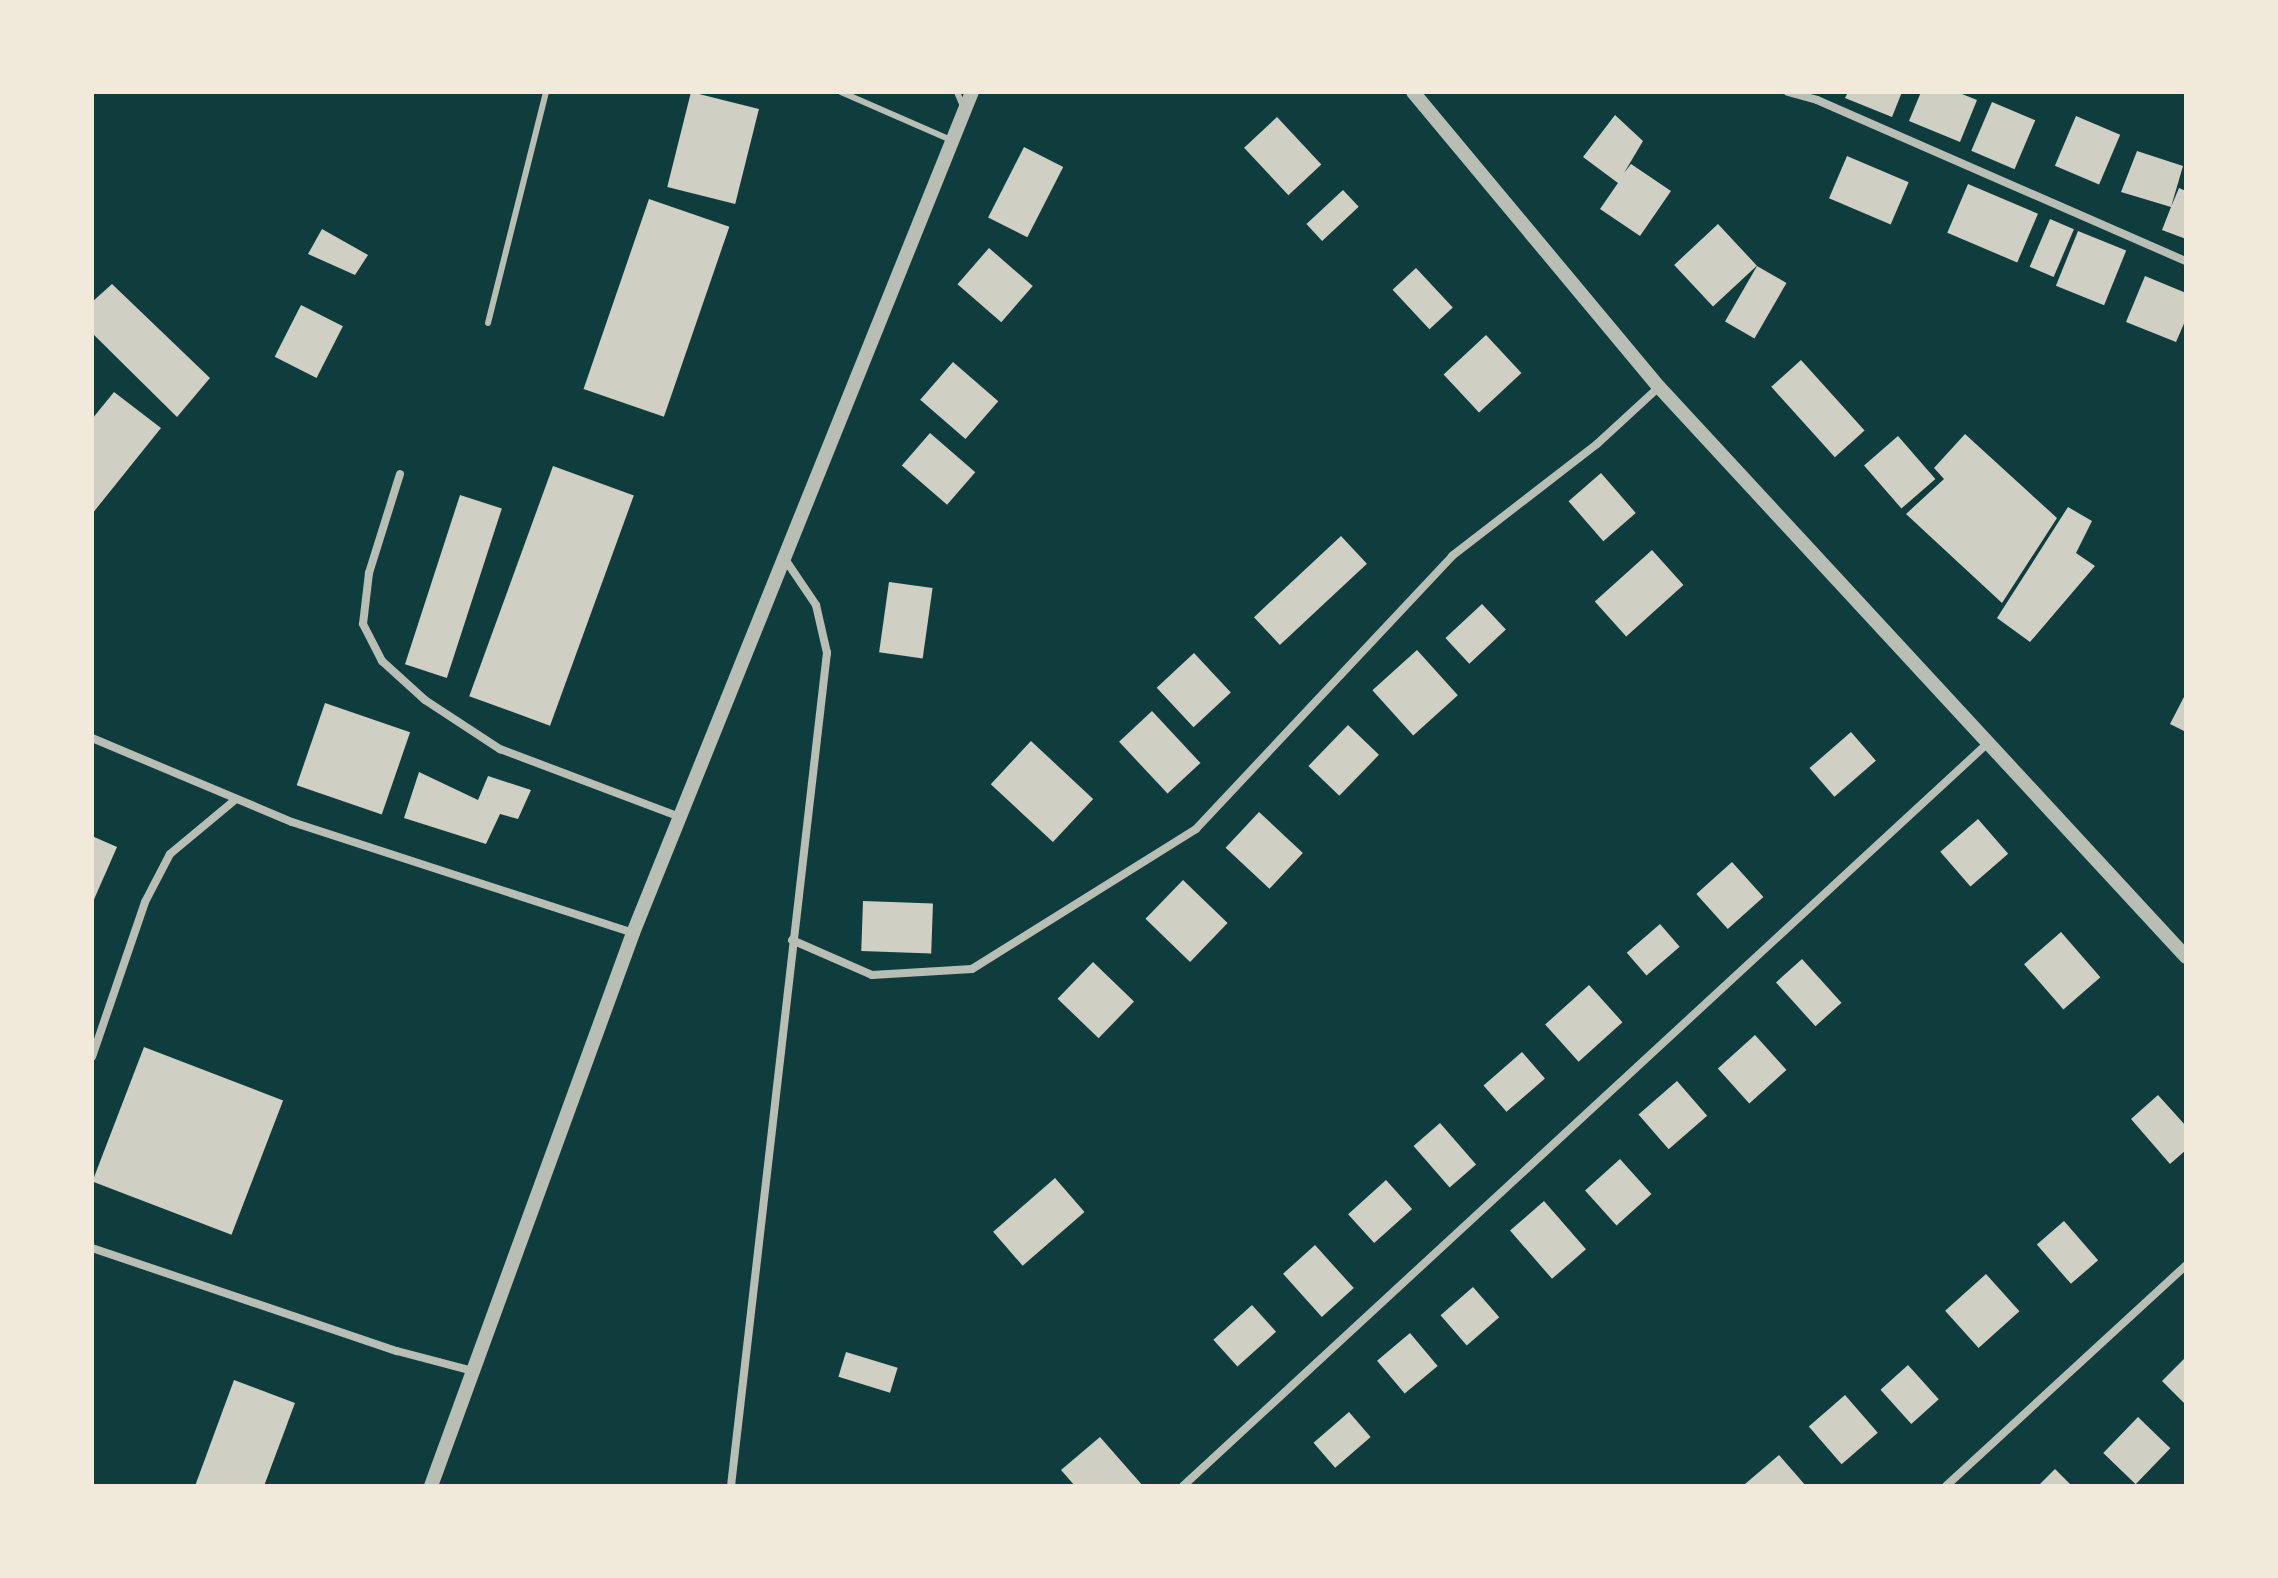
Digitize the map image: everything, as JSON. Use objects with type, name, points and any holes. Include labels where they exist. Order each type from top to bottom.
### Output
[{"type":"street","points":[[431,1486],[633,933],[972,92]]},
{"type":"street","points":[[1413,92],[1659,387],[2186,957]]},
{"type":"street","points":[[1788,92],[1817,100],[2186,261]]},
{"type":"street","points":[[792,940],[872,975],[972,969],[1196,829],[1452,556],[1597,444],[1659,387]]},
{"type":"street","points":[[400,474],[369,573],[363,624],[382,661],[425,700],[500,749],[680,817]]},
{"type":"street","points":[[731,1486],[827,653],[816,605],[783,557]]},
{"type":"street","points":[[92,738],[236,799],[633,933]]},
{"type":"street","points":[[1183,1486],[1989,741]]},
{"type":"street","points":[[92,1057],[145,902],[170,854],[236,799]]},
{"type":"street","points":[[92,1248],[397,1351],[473,1371]]},
{"type":"street","points":[[1946,1486],[2186,1265]]},
{"type":"lane","points":[[488,323],[546,92]]},
{"type":"lane","points":[[841,92],[952,141]]},
{"type":"lane","points":[[957,92],[965,109]]},
{"type":"building","points":[[691,92],[759,109],[735,204],[667,187]]},
{"type":"building","points":[[1848,92],[1902,92],[1892,117],[1845,98]]},
{"type":"building","points":[[1921,92],[1957,92],[1977,100],[1960,142],[1909,121]]},
{"type":"building","points":[[1992,102],[2035,120],[2015,169],[1971,151]]},
{"type":"building","points":[[1615,115],[1643,141],[1624,173],[1631,164],[1671,191],[1640,236],[1600,209],[1618,183],[1583,157]]},
{"type":"building","points":[[2076,116],[2120,135],[2099,184],[2055,166]]},
{"type":"building","points":[[1277,117],[1321,165],[1288,195],[1244,148]]},
{"type":"building","points":[[1024,147],[1063,167],[1027,237],[988,217]]},
{"type":"building","points":[[2137,151],[2183,166],[2171,207],[2121,192]]},
{"type":"building","points":[[1847,156],[1909,182],[1891,225],[1829,198]]},
{"type":"building","points":[[1968,184],[2038,214],[2017,262],[1947,233]]},
{"type":"building","points":[[2179,188],[2186,191],[2186,239],[2162,230]]},
{"type":"building","points":[[1343,190],[1359,207],[1322,241],[1306,224]]},
{"type":"building","points":[[649,199],[729,227],[664,417],[584,389]]},
{"type":"building","points":[[2050,219],[2074,229],[2054,277],[2030,267]]},
{"type":"building","points":[[1718,224],[1757,266],[1713,307],[1674,265]]},
{"type":"building","points":[[322,229],[368,255],[355,275],[308,254]]},
{"type":"building","points":[[2078,231],[2126,250],[2104,305],[2056,286]]},
{"type":"building","points":[[989,248],[1033,286],[1001,322],[958,284]]},
{"type":"building","points":[[1757,266],[1786,283],[1754,338],[1725,321]]},
{"type":"building","points":[[1416,268],[1453,307],[1429,329],[1393,290]]},
{"type":"building","points":[[2145,276],[2186,293],[2186,319],[2176,342],[2126,322]]},
{"type":"building","points":[[112,284],[210,378],[177,417],[92,333],[92,302]]},
{"type":"building","points":[[301,305],[343,326],[317,378],[275,357]]},
{"type":"building","points":[[1486,335],[1521,373],[1479,413],[1444,375]]},
{"type":"building","points":[[1801,360],[1865,431],[1835,457],[1771,387]]},
{"type":"building","points":[[953,362],[998,401],[965,439],[920,400]]},
{"type":"building","points":[[114,392],[161,428],[92,514],[92,419]]},
{"type":"building","points":[[930,433],[975,472],[947,505],[902,465]]},
{"type":"building","points":[[1965,434],[2057,518],[2002,603],[1906,514],[1944,479],[1934,468]]},
{"type":"building","points":[[1898,436],[1935,479],[1901,509],[1864,466]]},
{"type":"building","points":[[553,466],[634,495],[550,726],[469,696]]},
{"type":"building","points":[[1601,473],[1636,513],[1603,541],[1569,501]]},
{"type":"building","points":[[460,495],[502,509],[447,678],[405,664]]},
{"type":"building","points":[[2068,507],[2092,521],[2076,553],[2095,566],[2030,642],[1997,618]]},
{"type":"building","points":[[1341,536],[1367,564],[1280,645],[1254,617]]},
{"type":"building","points":[[1652,550],[1683,585],[1626,636],[1595,602]]},
{"type":"building","points":[[889,582],[933,588],[923,658],[879,652]]},
{"type":"building","points":[[1482,604],[1506,630],[1469,664],[1445,638]]},
{"type":"building","points":[[1417,650],[1458,695],[1413,735],[1372,690]]},
{"type":"building","points":[[1194,653],[1231,692],[1194,727],[1157,688]]},
{"type":"building","points":[[2186,693],[2186,732],[2170,724]]},
{"type":"building","points":[[325,703],[410,732],[382,815],[297,785]]},
{"type":"building","points":[[1152,711],[1200,763],[1168,794],[1119,742]]},
{"type":"building","points":[[1348,725],[1379,755],[1339,796],[1308,766]]},
{"type":"building","points":[[1851,732],[1876,761],[1834,797],[1809,768]]},
{"type":"building","points":[[1031,741],[1093,799],[1053,842],[991,784]]},
{"type":"building","points":[[419,772],[478,800],[488,776],[531,790],[518,819],[500,814],[486,844],[404,818]]},
{"type":"building","points":[[1259,812],[1303,853],[1269,889],[1226,848]]},
{"type":"building","points":[[1978,819],[2008,854],[1970,887],[1940,852]]},
{"type":"building","points":[[92,836],[117,847],[92,904]]},
{"type":"building","points":[[1732,862],[1763,897],[1728,929],[1696,894]]},
{"type":"building","points":[[1183,880],[1228,923],[1190,962],[1145,919]]},
{"type":"building","points":[[863,901],[933,903],[931,953],[861,951]]},
{"type":"building","points":[[1660,924],[1680,947],[1646,976],[1627,953]]},
{"type":"building","points":[[2061,932],[2100,977],[2063,1009],[2024,964]]},
{"type":"building","points":[[1802,959],[1841,1003],[1815,1026],[1776,982]]},
{"type":"building","points":[[1093,962],[1134,1002],[1099,1038],[1058,999]]},
{"type":"building","points":[[1589,985],[1622,1022],[1579,1062],[1545,1024]]},
{"type":"building","points":[[1755,1035],[1786,1070],[1749,1103],[1718,1068]]},
{"type":"building","points":[[144,1047],[283,1100],[231,1235],[92,1181]]},
{"type":"building","points":[[1522,1052],[1545,1078],[1506,1112],[1484,1085]]},
{"type":"building","points":[[1677,1081],[1707,1116],[1669,1149],[1639,1114]]},
{"type":"building","points":[[2158,1095],[2186,1126],[2186,1150],[2170,1164],[2131,1119]]},
{"type":"building","points":[[1440,1123],[1476,1165],[1450,1187],[1414,1146]]},
{"type":"building","points":[[1620,1159],[1651,1194],[1617,1225],[1585,1190]]},
{"type":"building","points":[[1055,1178],[1085,1212],[1023,1266],[993,1232]]},
{"type":"building","points":[[1386,1180],[1412,1209],[1374,1243],[1348,1214]]},
{"type":"building","points":[[1544,1201],[1586,1249],[1552,1279],[1510,1231]]},
{"type":"building","points":[[2064,1221],[2098,1260],[2071,1284],[2037,1245]]},
{"type":"building","points":[[1315,1245],[1354,1288],[1322,1317],[1283,1274]]},
{"type":"building","points":[[1986,1274],[2019,1311],[1979,1348],[1945,1311]]},
{"type":"building","points":[[1473,1287],[1499,1317],[1467,1345],[1441,1315]]},
{"type":"building","points":[[1252,1305],[1276,1332],[1237,1367],[1213,1340]]},
{"type":"building","points":[[1410,1333],[1438,1366],[1405,1394],[1377,1361]]},
{"type":"building","points":[[846,1352],[898,1368],[890,1393],[838,1377]]},
{"type":"building","points":[[2186,1357],[2186,1405],[2162,1381]]},
{"type":"building","points":[[1908,1365],[1939,1399],[1911,1424],[1881,1390]]},
{"type":"building","points":[[234,1380],[295,1403],[264,1486],[195,1486]]},
{"type":"building","points":[[1845,1395],[1878,1433],[1842,1464],[1809,1426]]},
{"type":"building","points":[[1349,1412],[1371,1437],[1335,1468],[1314,1443]]},
{"type":"building","points":[[2138,1417],[2170,1448],[2136,1484],[2103,1453]]},
{"type":"building","points":[[1100,1437],[1143,1486],[1075,1486],[1061,1470]]},
{"type":"building","points":[[1779,1455],[1806,1486],[1745,1484]]},
{"type":"building","points":[[2055,1469],[2072,1486],[2038,1486]]}]
